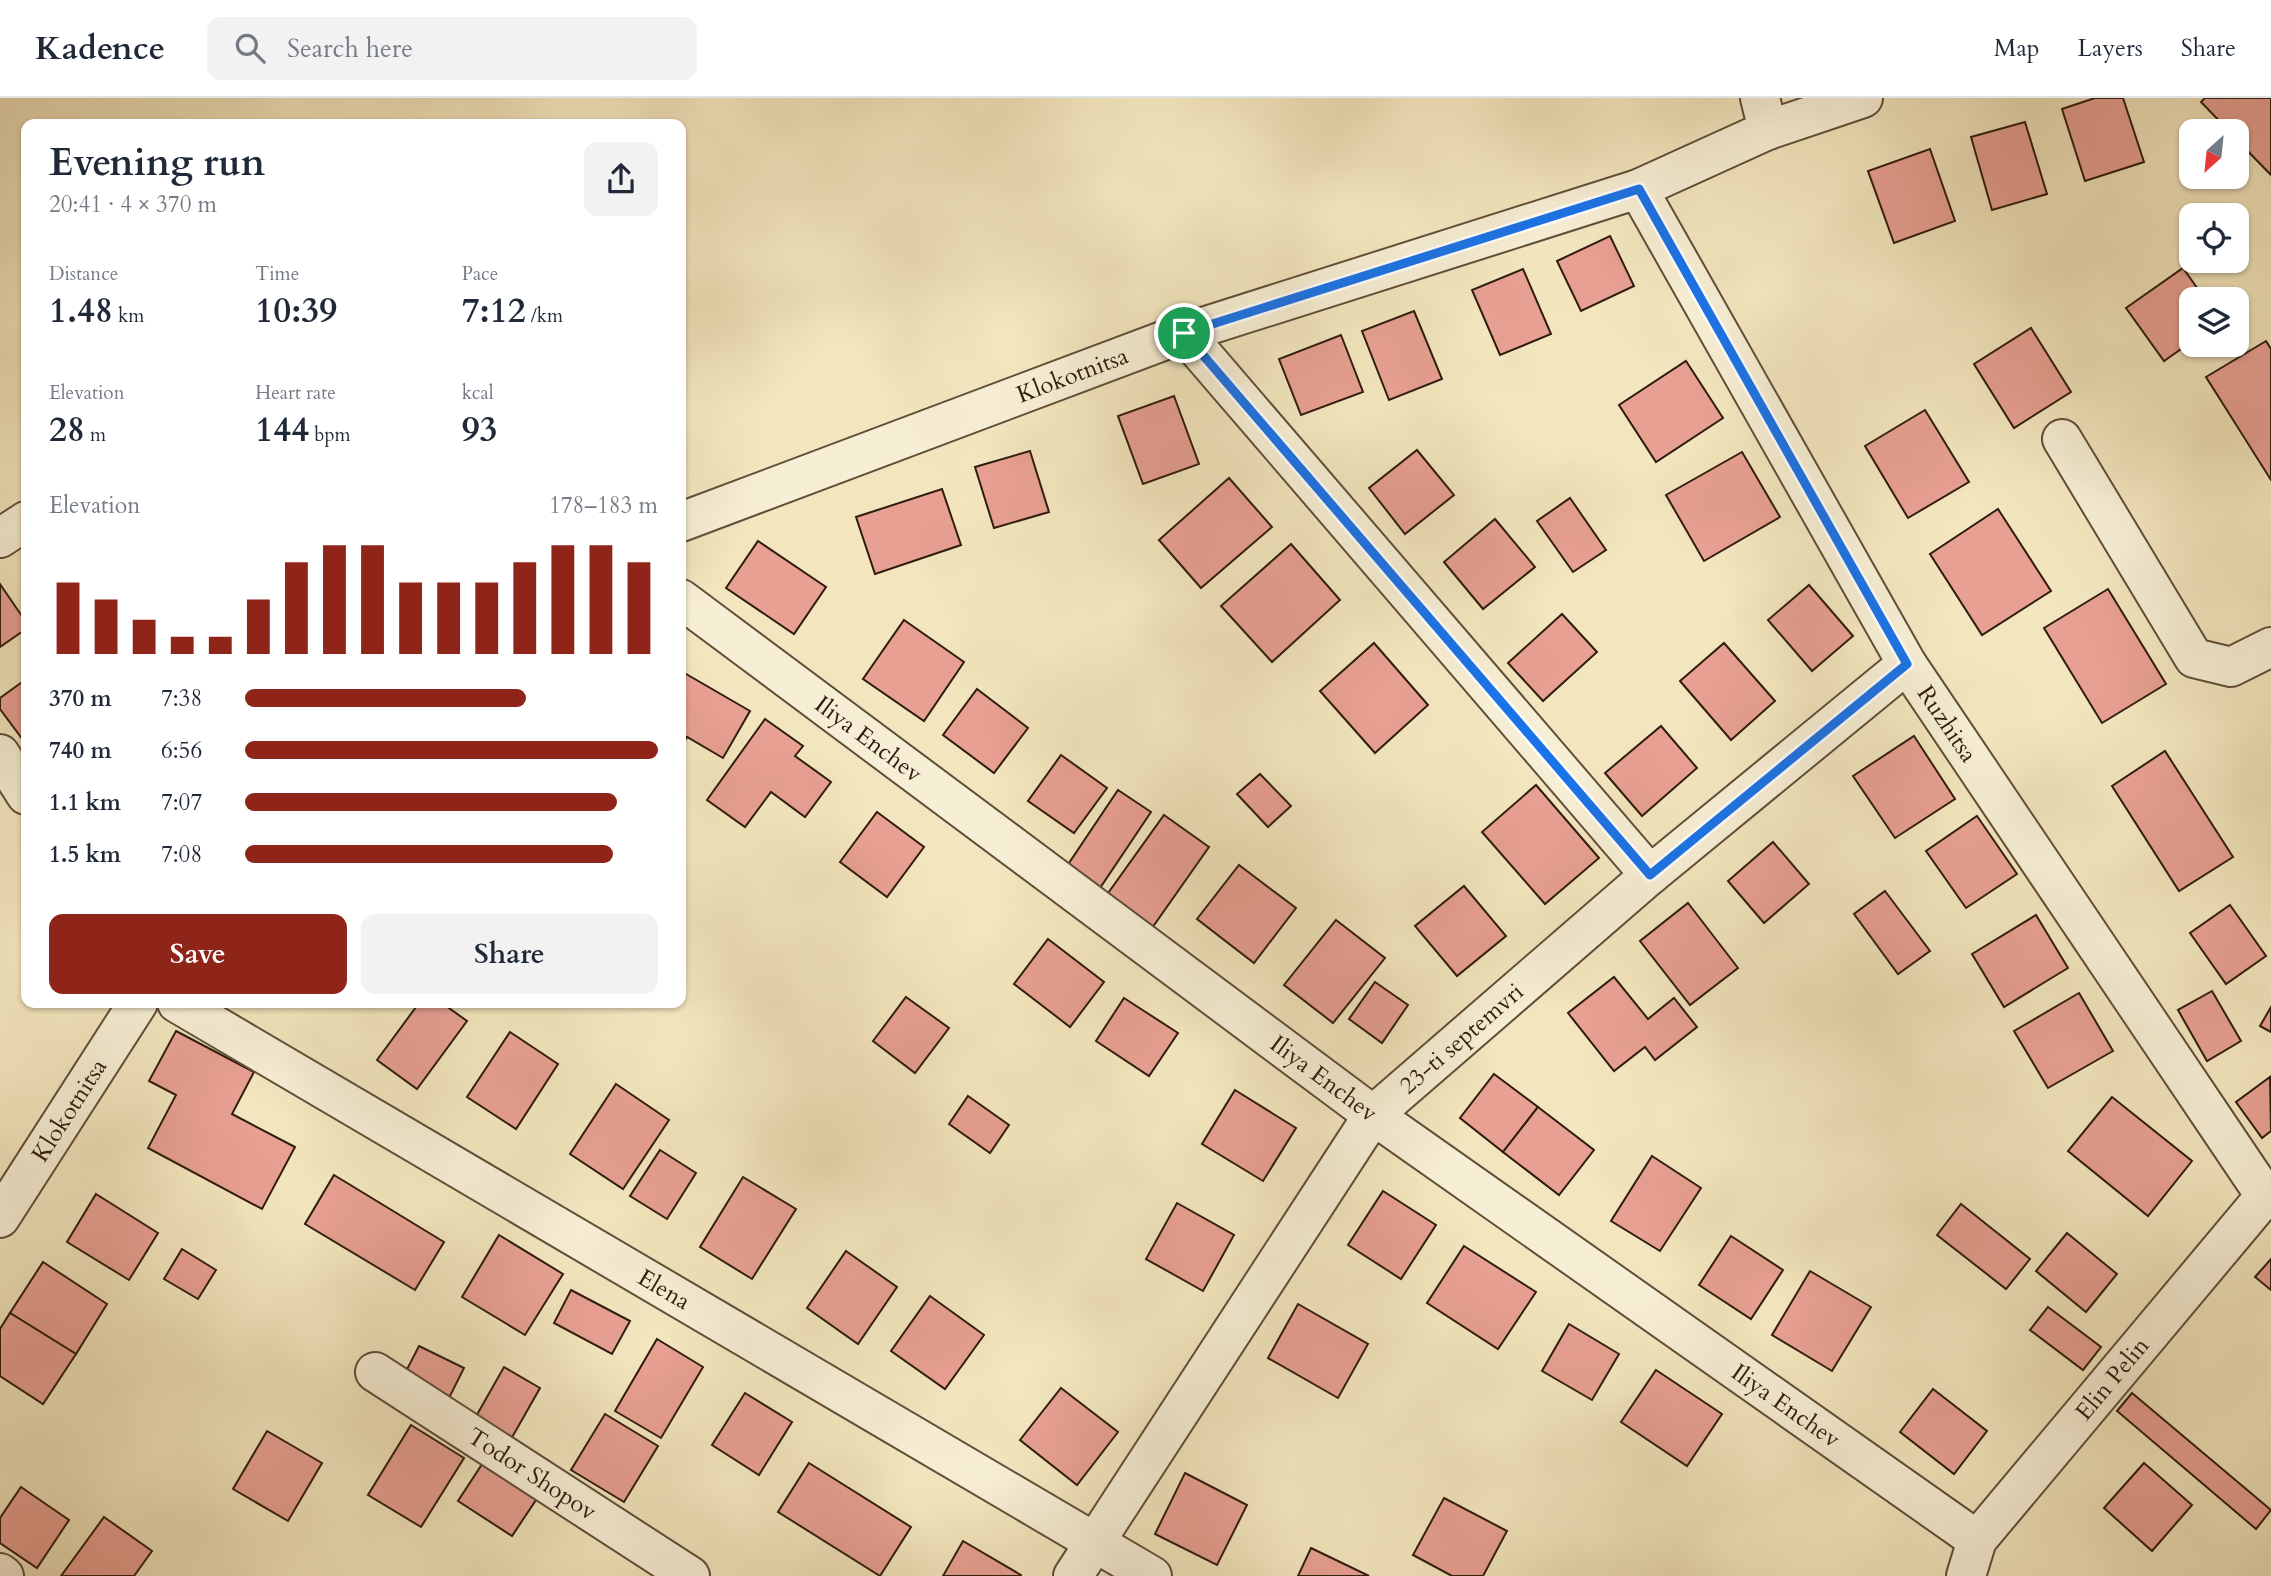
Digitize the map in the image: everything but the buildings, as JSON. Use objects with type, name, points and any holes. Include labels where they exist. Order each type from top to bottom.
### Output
[{"type":"street","name":"Klokotnitsa","points":[[686,520],[1184,333],[1639,189],[1764,114],[1863,98]]},
{"type":"street","name":"Ruzhitsa","points":[[1639,189],[1907,664],[2269,1195]]},
{"type":"street","points":[[1184,333],[1650,875]]},
{"type":"street","points":[[2062,439],[2194,658],[2231,667],[2271,647]]},
{"type":"street","points":[[0,538],[21,524]]},
{"type":"street","name":"Iliya Enchev","points":[[686,603],[1373,1115],[1977,1540]]},
{"type":"street","name":"23-ti septemvri","points":[[1073,1576],[1373,1115],[1650,875],[1907,664]]},
{"type":"street","points":[[0,754],[21,787]]},
{"type":"street","name":"Klokotnitsa","points":[[0,1218],[135,1008]]},
{"type":"street","name":"Elena","points":[[185,1008],[1152,1576]]},
{"type":"street","name":"Elin Pelin","points":[[1966,1576],[1977,1540],[2269,1195]]},
{"type":"street","name":"Todor Shopov","points":[[375,1372],[691,1576]]},
{"type":"street","points":[[0,1573],[4,1576]]},
{"type":"route","points":[[1639,189],[1907,664],[1650,875],[1184,333],[1639,189]]}]
